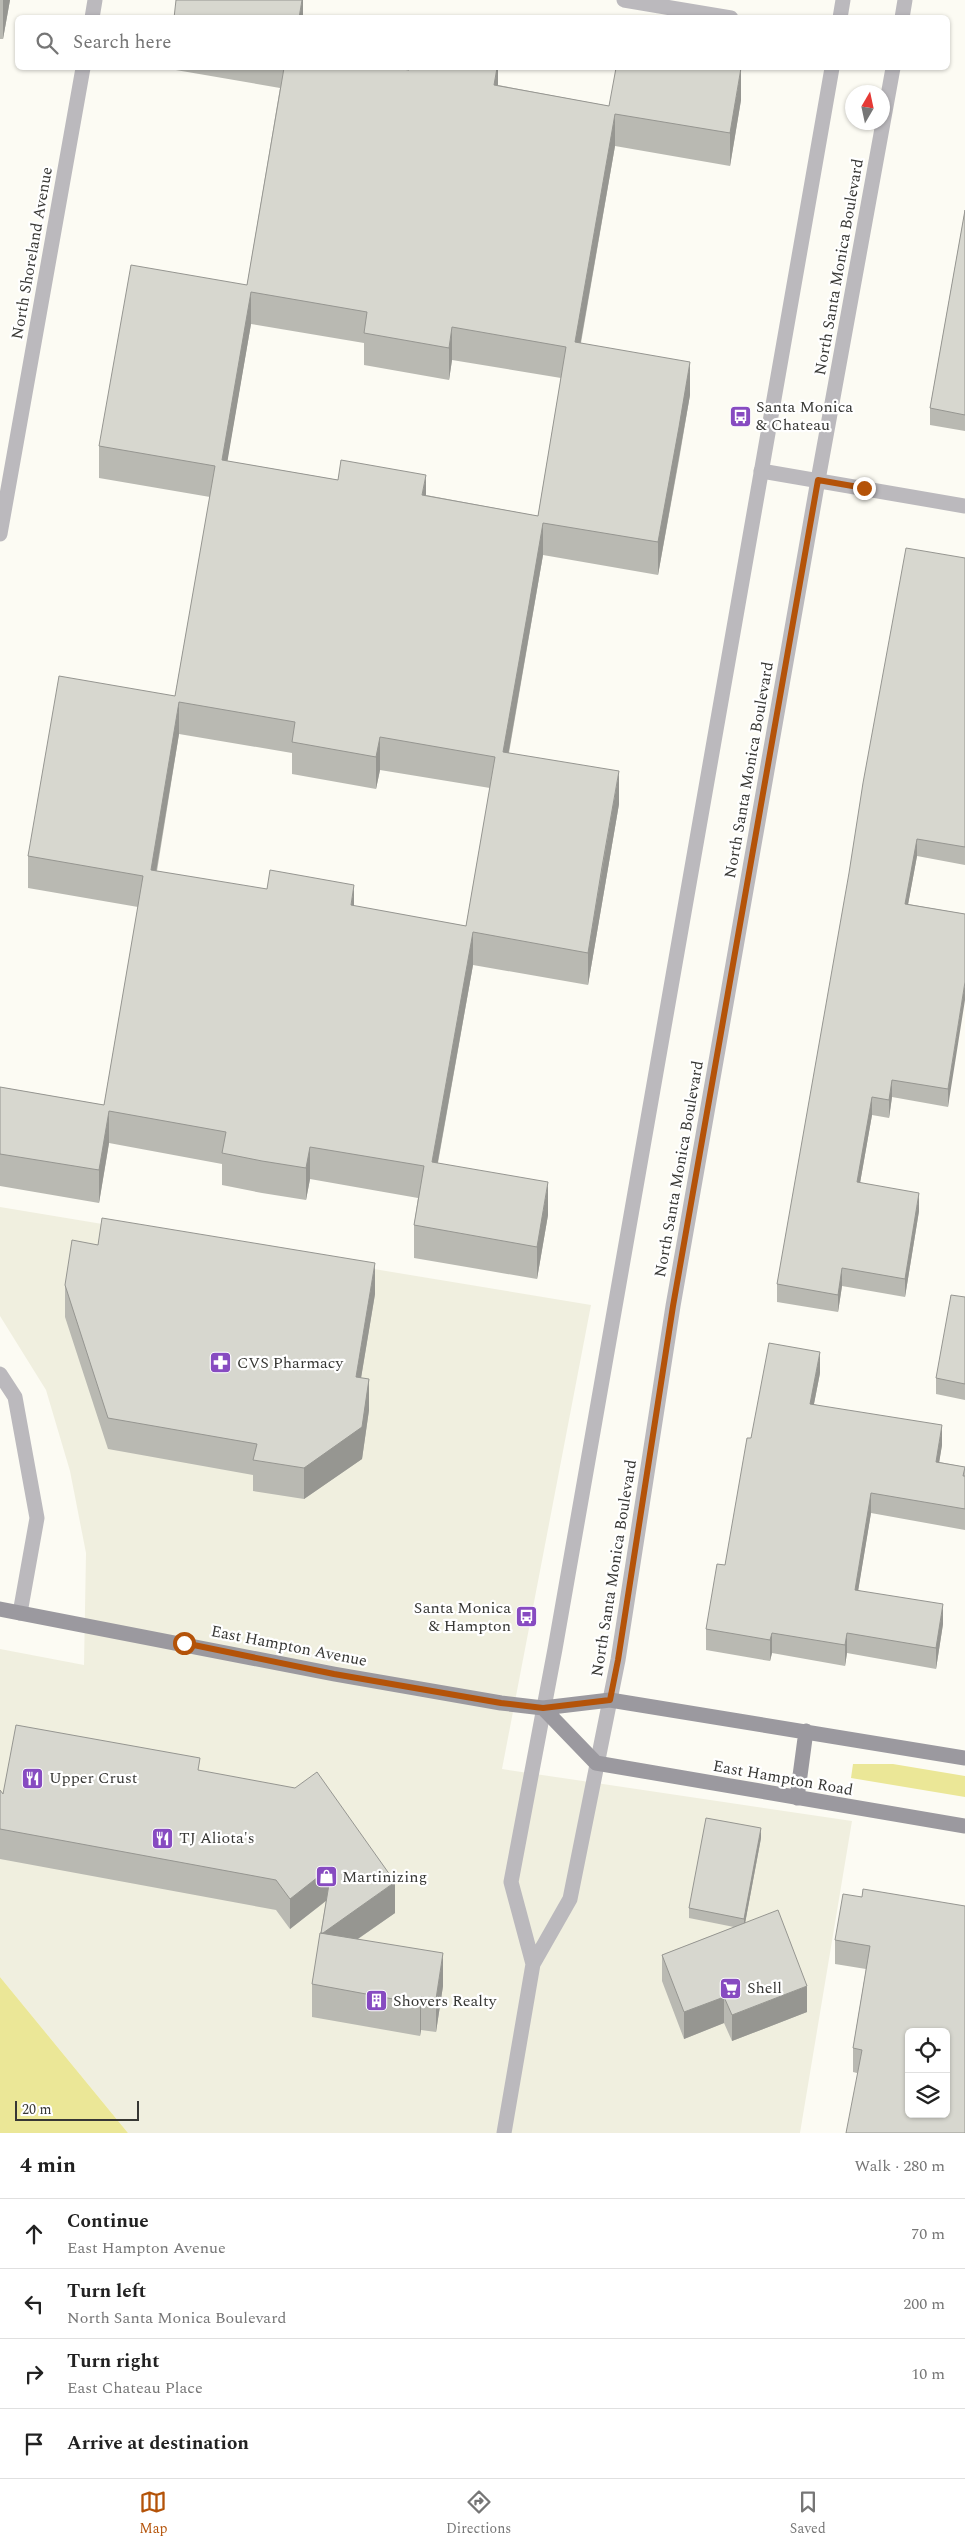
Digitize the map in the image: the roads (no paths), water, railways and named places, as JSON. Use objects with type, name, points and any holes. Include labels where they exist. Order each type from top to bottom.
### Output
[{"type":"main road","name":"East Hampton Avenue","points":[[0,1609],[334,1674],[501,1703],[543,1708],[610,1700]]},
{"type":"main road","points":[[610,1700],[965,1758]]},
{"type":"main road","points":[[543,1708],[596,1763]]},
{"type":"main road","points":[[797,1798],[806,1732]]},
{"type":"main road","name":"East Hampton Road","points":[[596,1763],[965,1826]]},
{"type":"street","points":[[92,15],[95,0]]},
{"type":"street","points":[[624,0],[713,15]]},
{"type":"street","points":[[840,15],[843,0]]},
{"type":"street","points":[[902,15],[905,0]]},
{"type":"street","name":"North Shoreland Avenue","points":[[0,534],[83,70]]},
{"type":"street","points":[[504,2133],[533,1964],[511,1882],[562,1611],[832,70]]},
{"type":"street","name":"North Santa Monica Boulevard","points":[[533,1964],[570,1899],[618,1660],[673,1306],[818,480],[893,70]]},
{"type":"street","points":[[761,470],[965,506]]},
{"type":"street","points":[[0,1374],[15,1397],[37,1518],[20,1612]]},
{"type":"place","name":"Santa Monica & Chateau","points":[[740,416]]},
{"type":"place","name":"CVS Pharmacy","points":[[221,1363]]},
{"type":"place","name":"Santa Monica & Hampton","points":[[527,1617]]},
{"type":"place","name":"Upper Crust","points":[[33,1778]]},
{"type":"place","name":"TJ Aliota's","points":[[163,1838]]},
{"type":"place","name":"Martinizing","points":[[326,1877]]},
{"type":"place","name":"Shell","points":[[731,1988]]},
{"type":"place","name":"Shovers Realty","points":[[377,2001]]}]
